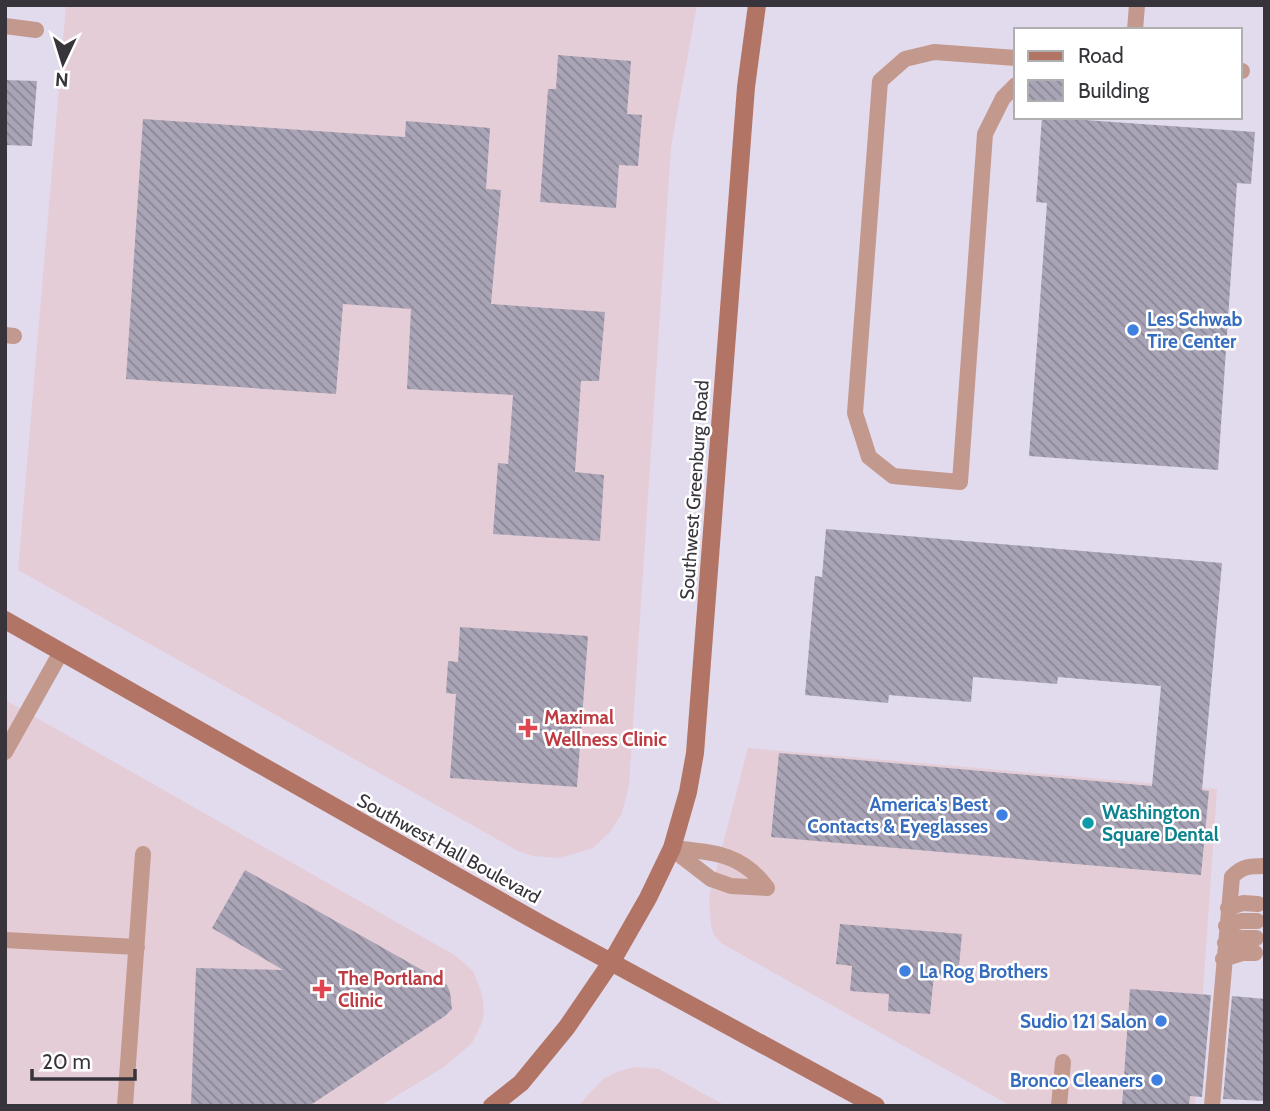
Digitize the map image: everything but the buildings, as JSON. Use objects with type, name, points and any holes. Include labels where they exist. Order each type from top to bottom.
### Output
[{"type":"main road","name":"Southwest Greenburg Road","points":[[492,1106],[521,1083],[567,1027],[612,961],[648,898],[672,848],[688,792],[695,753],[746,87],[757,5]]},
{"type":"main road","name":"Southwest Hall Boulevard","points":[[5,620],[505,903],[876,1106]]},
{"type":"lane","points":[[1135,28],[1137,5]]},
{"type":"lane","points":[[5,26],[36,30]]},
{"type":"lane","points":[[1014,58],[934,52],[905,59],[880,81],[855,413],[869,457],[893,476],[960,482],[985,134],[1003,98],[1014,87]]},
{"type":"lane","points":[[5,752],[61,652]]},
{"type":"lane","points":[[672,848],[714,852],[735,860],[755,871],[767,888],[731,886],[711,879],[672,848]]},
{"type":"lane","points":[[125,1106],[143,853]]},
{"type":"lane","points":[[1212,1106],[1232,877],[1238,869],[1265,866]]},
{"type":"lane","points":[[1228,908],[1243,903],[1258,904]]},
{"type":"lane","points":[[1224,951],[1240,938],[1256,937],[1241,921],[1226,926]]},
{"type":"lane","points":[[5,940],[137,947]]},
{"type":"lane","points":[[1059,1106],[1063,1062]]},
{"type":"shaded area","points":[[66,5],[697,5],[671,147],[629,785],[622,813],[610,832],[593,848],[560,858],[533,856],[518,851],[18,570]]},
{"type":"shaded area","name":"The Portland Clinic","points":[[5,700],[456,956],[473,971],[482,994],[482,1023],[472,1043],[444,1067],[380,1106],[5,1106]]},
{"type":"shaded area","points":[[748,748],[1217,789],[1195,1106],[1011,1106],[721,943],[711,926],[709,897]]},
{"type":"shaded area","points":[[636,1067],[659,1069],[726,1106],[578,1106],[603,1079]]},
{"type":"place","name":"Les Schwab Tire Center","points":[[1133,330]]},
{"type":"place","name":"Maximal Wellness Clinic","points":[[528,728]]},
{"type":"place","name":"America's Best Contacts & Eyeglasses","points":[[1002,815]]},
{"type":"place","name":"Washington Square Dental","points":[[1088,823]]},
{"type":"place","name":"La Rog Brothers","points":[[905,971]]},
{"type":"place","name":"The Portland Clinic","points":[[322,989]]},
{"type":"place","name":"Sudio 121 Salon","points":[[1161,1021]]},
{"type":"place","name":"Bronco Cleaners","points":[[1157,1080]]}]
